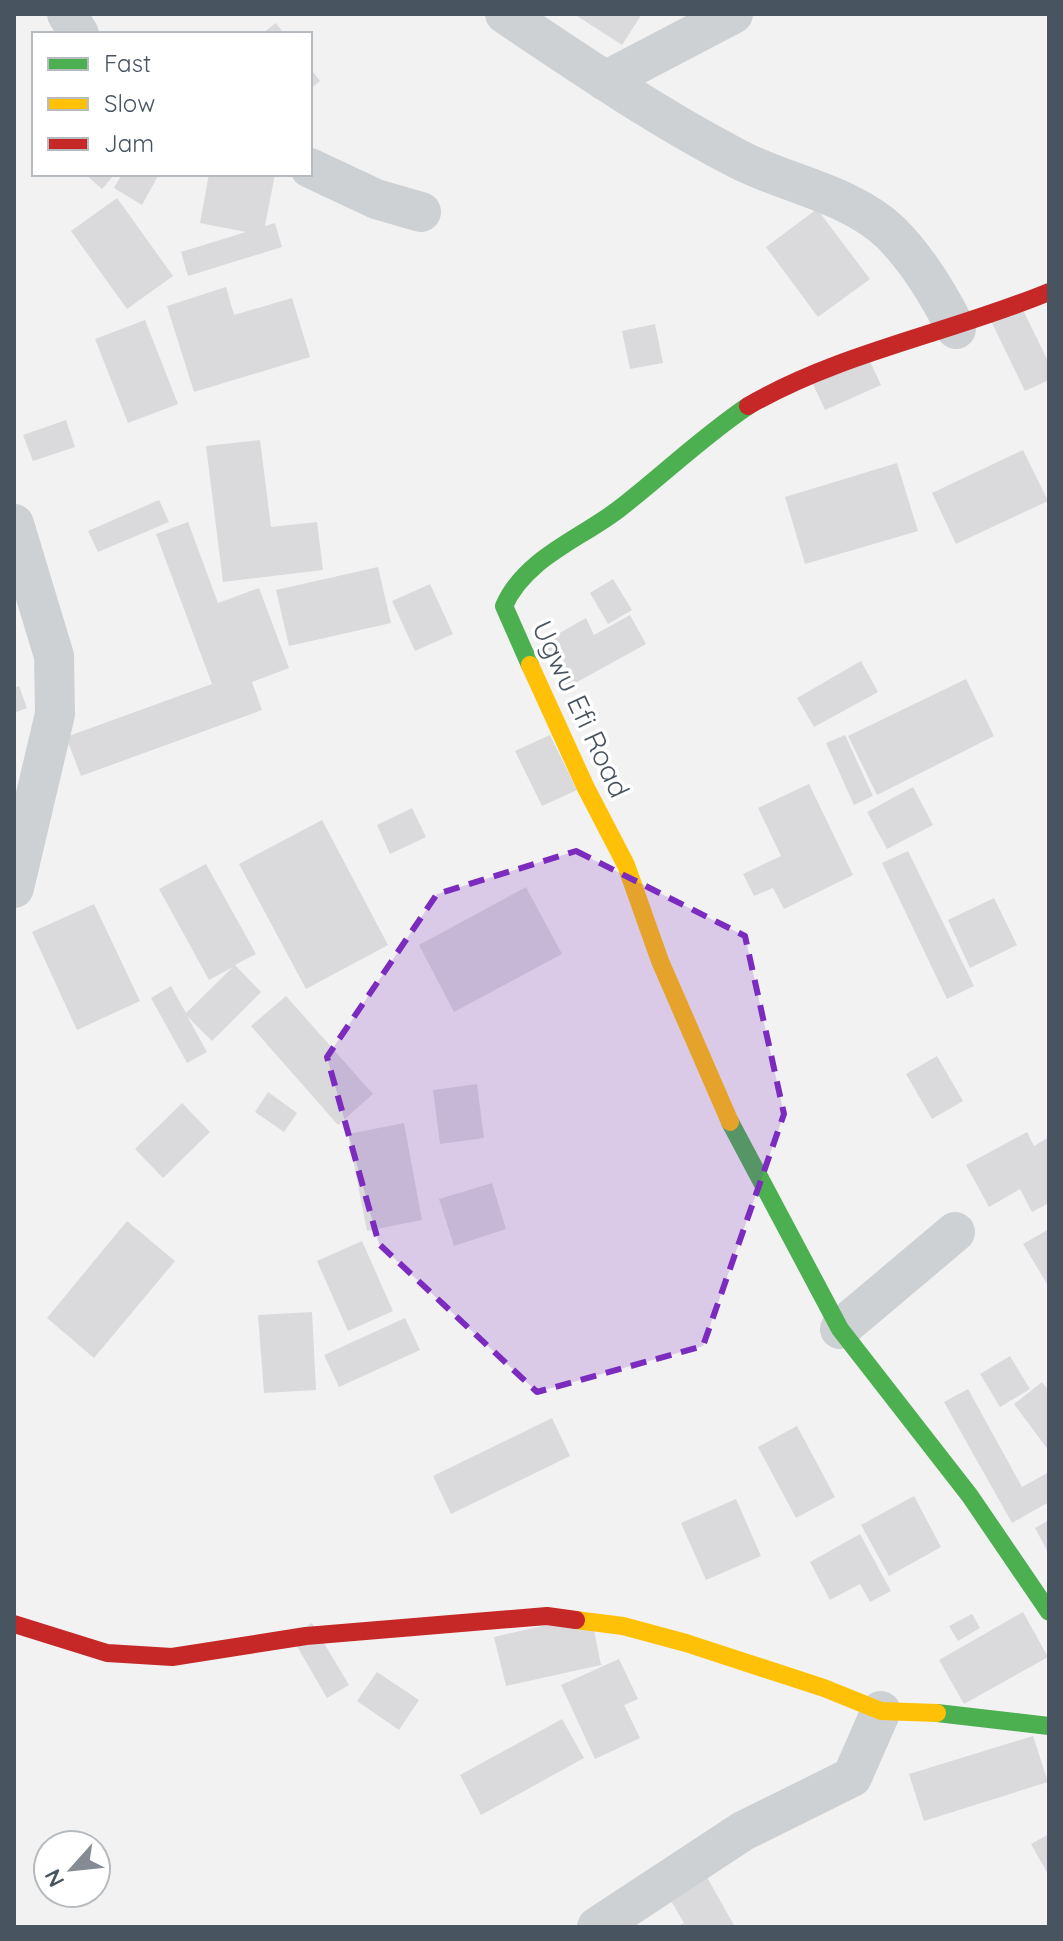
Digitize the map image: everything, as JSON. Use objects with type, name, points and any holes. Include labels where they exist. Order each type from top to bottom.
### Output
[{"type":"street","points":[[67,14],[78,32]]},
{"type":"street","points":[[505,14],[605,81],[739,160],[861,212],[890,233],[910,257],[941,299],[956,329]]},
{"type":"street","points":[[605,81],[733,14]]},
{"type":"street","points":[[312,169],[376,199],[421,212]]},
{"type":"street","name":"Ugwu Efi Road","points":[[840,1329],[721,1104],[660,961],[626,865],[573,760],[504,606],[508,593],[521,578],[601,523],[668,467],[772,393],[834,368],[956,329],[1049,292]]},
{"type":"street","points":[[14,524],[54,656],[55,714],[14,888]]},
{"type":"street","points":[[955,1232],[840,1329],[970,1496],[1049,1612]]},
{"type":"street","points":[[14,1624],[107,1653],[172,1657],[306,1636],[547,1616],[623,1626],[686,1643],[824,1688],[881,1711],[908,1709],[1049,1726]]},
{"type":"street","points":[[597,1927],[743,1831],[852,1777],[881,1711]]},
{"type":"highlighted area","points":[[576,851],[745,936],[784,1114],[703,1346],[537,1392],[379,1244],[327,1057],[437,894]]},
{"type":"building","points":[[574,14],[642,14],[622,45]]},
{"type":"building","points":[[276,23],[283,32],[264,32]]},
{"type":"building","points":[[312,71],[320,81],[312,87]]},
{"type":"building","points":[[87,176],[113,176],[102,189]]},
{"type":"building","points":[[121,176],[158,176],[142,205],[114,188]]},
{"type":"building","points":[[209,176],[275,176],[265,226],[275,223],[282,247],[188,276],[181,252],[246,232],[200,223]]},
{"type":"building","points":[[117,198],[173,276],[127,309],[71,231]]},
{"type":"building","points":[[817,209],[870,279],[818,317],[766,247]]},
{"type":"building","points":[[226,287],[234,315],[292,298],[310,357],[194,392],[167,306]]},
{"type":"building","points":[[1020,304],[1049,363],[1049,380],[1025,391],[990,319]]},
{"type":"building","points":[[145,320],[178,404],[128,423],[95,339]]},
{"type":"building","points":[[655,324],[663,363],[630,369],[622,331]]},
{"type":"building","points":[[867,355],[881,385],[825,410],[811,380]]},
{"type":"building","points":[[66,420],[75,447],[33,461],[23,435]]},
{"type":"building","points":[[260,440],[271,527],[317,522],[323,570],[223,582],[206,446]]},
{"type":"building","points":[[1023,450],[1048,501],[956,544],[932,493]]},
{"type":"building","points":[[897,463],[918,531],[805,564],[785,497]]},
{"type":"building","points":[[159,500],[169,522],[98,552],[88,531]]},
{"type":"building","points":[[188,522],[218,603],[259,588],[289,668],[252,682],[262,710],[81,776],[66,737],[212,684],[156,534]]},
{"type":"building","points":[[378,567],[391,623],[289,646],[276,590]]},
{"type":"building","points":[[613,579],[632,610],[608,624],[590,593]]},
{"type":"building","points":[[430,584],[453,634],[415,651],[392,601]]},
{"type":"building","points":[[630,615],[646,644],[568,687],[544,642],[586,618],[594,635]]},
{"type":"building","points":[[861,661],[878,692],[814,727],[797,698]]},
{"type":"building","points":[[966,679],[994,736],[877,795],[848,736]]},
{"type":"building","points":[[19,686],[27,708],[14,713],[14,688]]},
{"type":"building","points":[[550,735],[577,790],[542,806],[515,751]]},
{"type":"building","points":[[845,735],[873,796],[854,805],[826,743]]},
{"type":"building","points":[[809,784],[853,875],[784,909],[773,888],[754,896],[743,874],[781,856],[758,808]]},
{"type":"building","points":[[913,787],[933,825],[887,849],[867,812]]},
{"type":"building","points":[[412,808],[426,837],[390,854],[377,825]]},
{"type":"building","points":[[322,820],[388,945],[306,989],[239,864]]},
{"type":"building","points":[[908,851],[974,986],[947,999],[882,863]]},
{"type":"building","points":[[206,864],[256,954],[235,965],[261,992],[212,1041],[187,1016],[207,1052],[187,1063],[151,998],[171,986],[186,1013],[233,967],[209,980],[159,889]]},
{"type":"building","points":[[526,887],[562,954],[454,1012],[419,945]]},
{"type":"building","points":[[994,898],[1017,945],[970,968],[948,920]]},
{"type":"building","points":[[94,904],[140,1001],[77,1030],[32,932]]},
{"type":"building","points":[[286,996],[373,1094],[338,1125],[251,1026]]},
{"type":"building","points":[[937,1056],[963,1101],[932,1119],[906,1074]]},
{"type":"building","points":[[477,1084],[484,1138],[440,1144],[433,1090]]},
{"type":"building","points":[[268,1092],[297,1113],[284,1132],[255,1112]]},
{"type":"building","points":[[182,1103],[210,1132],[163,1178],[135,1149]]},
{"type":"building","points":[[404,1123],[422,1220],[367,1231],[348,1134]]},
{"type":"building","points":[[1027,1132],[1034,1146],[1049,1137],[1049,1203],[1032,1212],[1020,1189],[989,1207],[966,1165]]},
{"type":"building","points":[[492,1183],[506,1229],[454,1246],[439,1199]]},
{"type":"building","points":[[127,1221],[175,1261],[94,1358],[47,1318]]},
{"type":"building","points":[[1049,1229],[1049,1287],[1023,1244]]},
{"type":"building","points":[[362,1241],[393,1311],[348,1331],[317,1261]]},
{"type":"building","points":[[312,1312],[316,1390],[264,1393],[258,1315]]},
{"type":"building","points":[[405,1318],[420,1350],[339,1387],[324,1355]]},
{"type":"building","points":[[1010,1356],[1030,1389],[1000,1407],[980,1374]]},
{"type":"building","points":[[1042,1382],[1049,1391],[1049,1451],[1014,1404]]},
{"type":"building","points":[[968,1389],[1022,1487],[1049,1472],[1049,1502],[1012,1523],[944,1402]]},
{"type":"building","points":[[552,1418],[570,1456],[451,1514],[433,1476]]},
{"type":"building","points":[[797,1426],[835,1497],[796,1518],[758,1447]]},
{"type":"building","points":[[914,1496],[941,1547],[889,1576],[861,1525]]},
{"type":"building","points":[[736,1499],[761,1556],[706,1580],[681,1523]]},
{"type":"building","points":[[1049,1520],[1049,1554],[1035,1528]]},
{"type":"building","points":[[860,1534],[891,1591],[870,1602],[860,1584],[830,1600],[810,1562]]},
{"type":"building","points":[[1023,1612],[1048,1657],[964,1704],[939,1660]]},
{"type":"building","points":[[972,1614],[980,1628],[958,1641],[949,1626]]},
{"type":"building","points":[[591,1615],[601,1665],[506,1686],[494,1637]]},
{"type":"building","points":[[312,1623],[349,1685],[327,1698],[291,1636]]},
{"type":"building","points":[[619,1659],[638,1699],[624,1705],[640,1738],[595,1759],[561,1685]]},
{"type":"building","points":[[377,1672],[419,1700],[399,1730],[357,1701]]},
{"type":"building","points":[[562,1719],[584,1758],[481,1815],[460,1775]]},
{"type":"building","points":[[1033,1736],[1048,1782],[924,1821],[909,1774]]},
{"type":"building","points":[[1049,1834],[1049,1876],[1031,1844]]},
{"type":"building","points":[[699,1863],[735,1927],[677,1927],[684,1923],[661,1884]]},
{"type":"traffic: fast","points":[[530,665],[504,606],[513,589],[539,562],[619,509],[748,406]]},
{"type":"traffic: fast","points":[[730,1122],[840,1329],[970,1496],[1049,1612]]},
{"type":"traffic: fast","points":[[937,1713],[1049,1726]]},
{"type":"traffic: slow","points":[[530,665],[586,788],[626,865],[660,961],[730,1122]]},
{"type":"traffic: slow","points":[[576,1620],[623,1626],[686,1643],[824,1688],[881,1711],[937,1713]]},
{"type":"traffic: jam","points":[[748,406],[820,371],[1049,292]]},
{"type":"traffic: jam","points":[[14,1624],[107,1653],[172,1657],[306,1636],[547,1616],[576,1620]]}]
